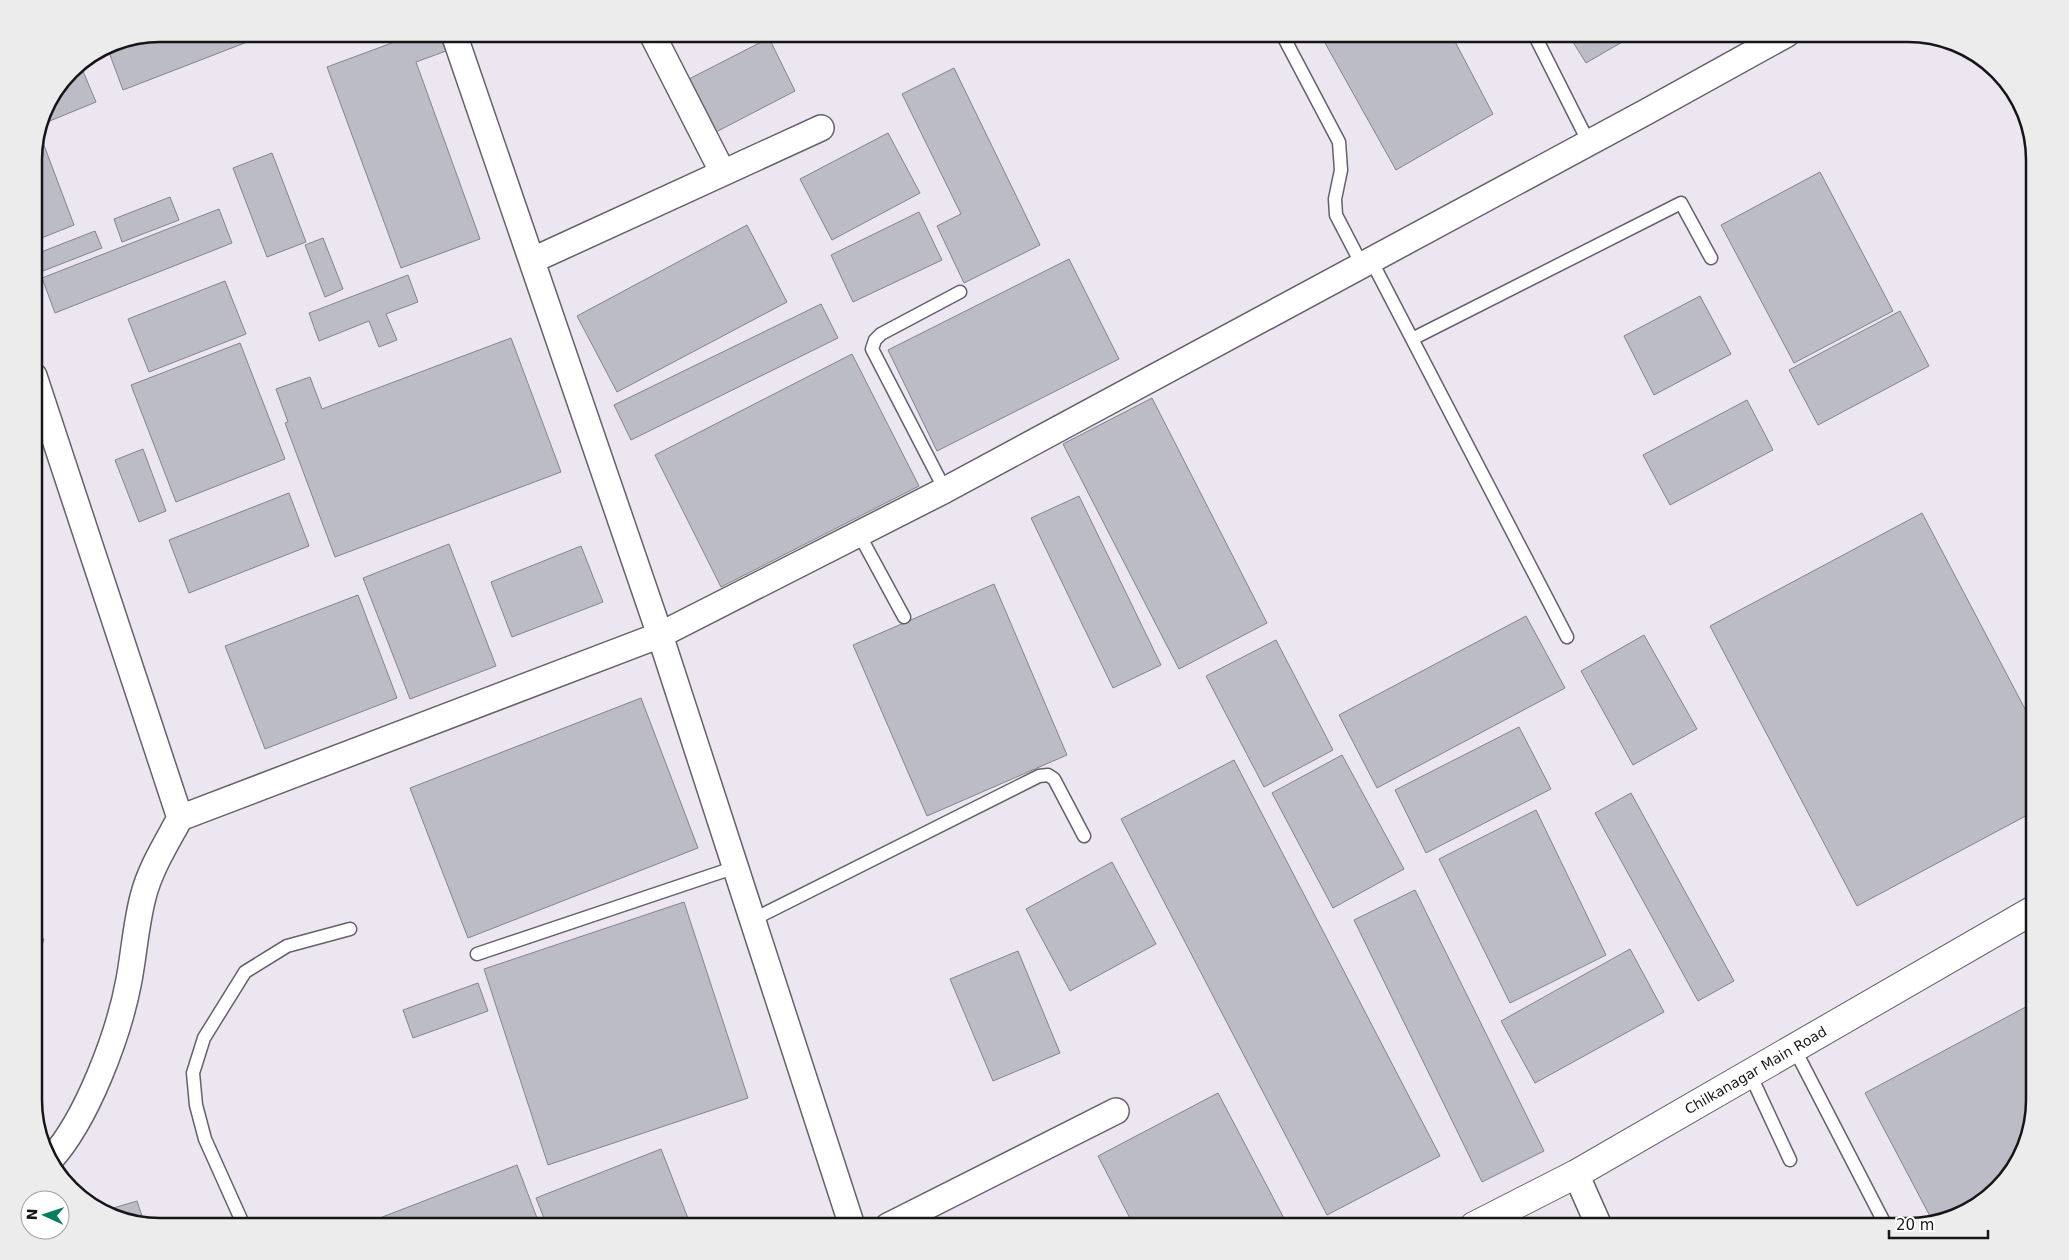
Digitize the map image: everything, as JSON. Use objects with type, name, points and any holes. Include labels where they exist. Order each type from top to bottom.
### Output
[{"type":"main road","name":"Chilkanagar Main Road","points":[[1490,1218],[1576,1174],[2026,914]]},
{"type":"street","points":[[457,42],[660,635],[849,1218]]},
{"type":"street","points":[[656,42],[723,173]]},
{"type":"street","points":[[56,1154],[64,1145],[99,1079],[128,983],[143,897],[157,860],[180,818],[660,635],[945,490],[1772,42]]},
{"type":"street","points":[[533,260],[821,128]]},
{"type":"street","points":[[43,403],[180,818]]},
{"type":"street","points":[[904,1218],[1116,1111]]},
{"type":"street","points":[[1576,1174],[1595,1218]]},
{"type":"lane","points":[[1286,42],[1339,142],[1341,170],[1335,199],[1336,215],[1412,339],[1567,638]]},
{"type":"lane","points":[[1538,42],[1589,143]]},
{"type":"lane","points":[[1412,339],[1681,203],[1712,258]]},
{"type":"lane","points":[[945,490],[872,349],[875,340],[881,334],[960,292]]},
{"type":"lane","points":[[859,534],[904,617]]},
{"type":"lane","points":[[752,920],[1040,776],[1048,775],[1054,779],[1084,836]]},
{"type":"lane","points":[[477,954],[736,867]]},
{"type":"lane","points":[[240,1218],[205,1139],[196,1105],[193,1073],[204,1038],[245,972],[287,946],[350,929]]},
{"type":"lane","points":[[1794,1048],[1882,1218]]},
{"type":"lane","points":[[1750,1074],[1790,1160]]},
{"type":"building","points":[[160,42],[247,42],[123,90],[110,54],[115,51],[137,45]]},
{"type":"building","points":[[394,42],[442,42],[446,51],[416,62],[480,239],[401,268],[327,67]]},
{"type":"building","points":[[761,42],[771,42],[795,91],[716,132],[689,79]]},
{"type":"building","points":[[1324,42],[1455,42],[1493,114],[1396,170]]},
{"type":"building","points":[[1573,42],[1622,42],[1586,63]]},
{"type":"building","points":[[954,68],[1040,245],[964,283],[937,226],[961,214],[902,94]]},
{"type":"building","points":[[83,71],[96,102],[49,121],[62,95]]},
{"type":"building","points":[[888,133],[920,193],[832,240],[800,179]]},
{"type":"building","points":[[44,145],[74,225],[43,237]]},
{"type":"building","points":[[272,153],[306,242],[267,257],[233,168]]},
{"type":"building","points":[[1820,172],[1893,311],[1794,363],[1721,225]]},
{"type":"building","points":[[170,197],[179,220],[122,242],[114,219]]},
{"type":"building","points":[[219,209],[232,243],[55,313],[43,278]]},
{"type":"building","points":[[919,212],[942,260],[853,302],[831,255]]},
{"type":"building","points":[[747,225],[787,302],[617,392],[577,316]]},
{"type":"building","points":[[95,231],[102,248],[43,271],[43,251]]},
{"type":"building","points":[[323,238],[343,289],[325,297],[305,245]]},
{"type":"building","points":[[1069,259],[1119,359],[937,451],[888,350]]},
{"type":"building","points":[[408,275],[418,302],[386,314],[397,340],[379,347],[369,321],[319,341],[309,313]]},
{"type":"building","points":[[225,281],[246,334],[149,372],[128,319]]},
{"type":"building","points":[[1700,296],[1731,354],[1654,395],[1624,336]]},
{"type":"building","points":[[821,304],[838,338],[631,440],[614,405]]},
{"type":"building","points":[[1900,311],[1929,366],[1818,425],[1789,370]]},
{"type":"building","points":[[511,338],[561,472],[335,557],[285,423],[288,422],[276,389],[310,377],[322,409]]},
{"type":"building","points":[[240,343],[285,459],[176,502],[131,385]]},
{"type":"building","points":[[852,354],[919,486],[721,587],[655,455]]},
{"type":"building","points":[[1152,398],[1267,623],[1179,669],[1063,444]]},
{"type":"building","points":[[1747,400],[1773,450],[1670,505],[1643,455]]},
{"type":"building","points":[[143,449],[166,511],[139,522],[115,460]]},
{"type":"building","points":[[289,493],[309,546],[189,593],[169,540]]},
{"type":"building","points":[[1079,496],[1161,665],[1113,688],[1031,518]]},
{"type":"building","points":[[1922,513],[2026,711],[2026,816],[1857,906],[1710,626]]},
{"type":"building","points":[[449,544],[496,666],[410,699],[363,578]]},
{"type":"building","points":[[581,546],[603,602],[512,637],[491,582]]},
{"type":"building","points":[[994,584],[1067,755],[927,816],[853,645]]},
{"type":"building","points":[[358,595],[397,698],[265,749],[225,646]]},
{"type":"building","points":[[1526,616],[1565,688],[1377,788],[1339,715]]},
{"type":"building","points":[[1644,635],[1697,729],[1633,765],[1581,671]]},
{"type":"building","points":[[1276,640],[1333,750],[1264,787],[1206,676]]},
{"type":"building","points":[[641,698],[698,848],[468,938],[410,788]]},
{"type":"building","points":[[1519,727],[1551,789],[1426,853],[1395,790]]},
{"type":"building","points":[[1342,755],[1404,869],[1333,908],[1272,793]]},
{"type":"building","points":[[1234,760],[1440,1156],[1327,1215],[1121,819]]},
{"type":"building","points":[[1631,793],[1734,981],[1698,1001],[1595,813]]},
{"type":"building","points":[[1536,810],[1606,955],[1510,1003],[1439,859]]},
{"type":"building","points":[[1112,862],[1156,944],[1070,991],[1026,909]]},
{"type":"building","points":[[1415,890],[1544,1151],[1482,1182],[1354,920]]},
{"type":"building","points":[[684,902],[748,1098],[548,1165],[484,969]]},
{"type":"building","points":[[1630,949],[1664,1012],[1535,1083],[1501,1021]]},
{"type":"building","points":[[1018,951],[1060,1053],[993,1081],[950,979]]},
{"type":"building","points":[[478,983],[488,1011],[413,1038],[403,1010]]},
{"type":"building","points":[[2026,1007],[2026,1100],[2025,1115],[2018,1145],[2002,1172],[1981,1193],[1968,1202],[1954,1209],[1929,1215],[1865,1093]]},
{"type":"building","points":[[1218,1093],[1284,1218],[1130,1218],[1098,1156]]},
{"type":"building","points":[[661,1149],[688,1218],[544,1218],[536,1198]]},
{"type":"building","points":[[517,1165],[537,1218],[380,1218]]},
{"type":"building","points":[[137,1201],[142,1215],[130,1213],[113,1208]]}]
